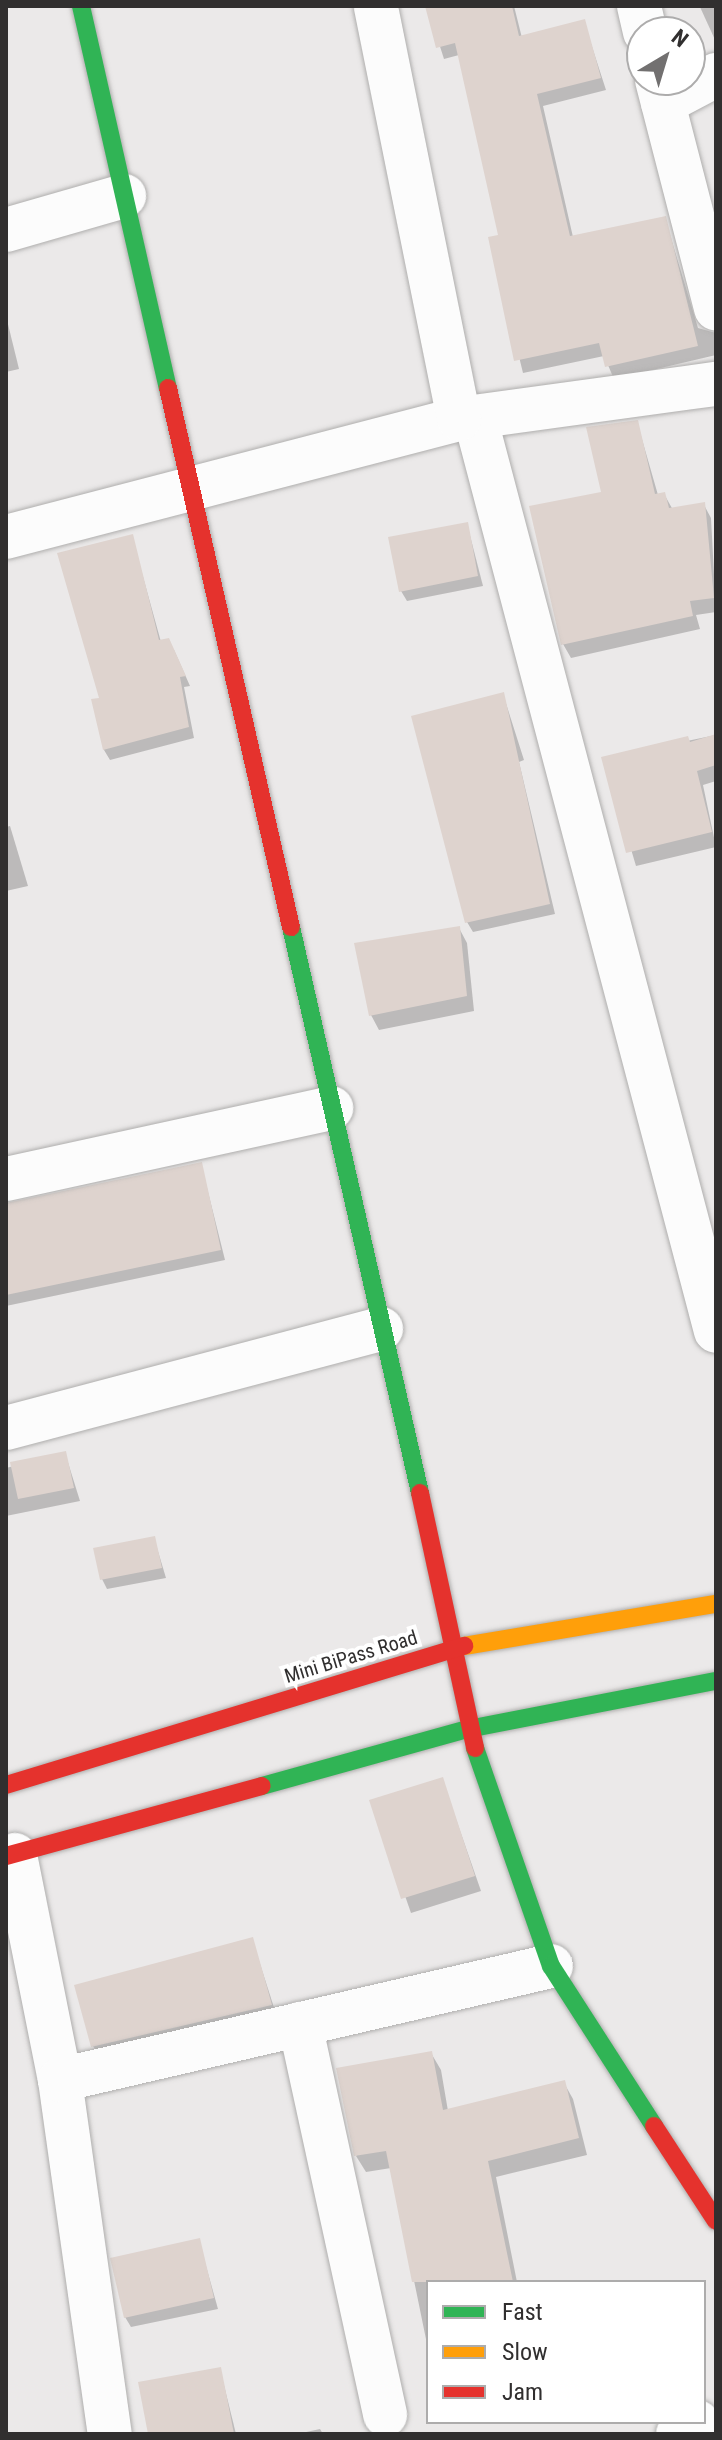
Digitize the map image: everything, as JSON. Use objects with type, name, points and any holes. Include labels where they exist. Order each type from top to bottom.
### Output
[{"type":"street","points":[[81,6],[455,1648],[468,1729],[551,1966],[716,2221]]},
{"type":"street","points":[[376,6],[467,418],[716,1331]]},
{"type":"street","points":[[661,96],[710,261],[716,308]]},
{"type":"street","points":[[6,230],[124,196]]},
{"type":"street","points":[[6,537],[192,492],[467,418],[716,384]]},
{"type":"street","points":[[6,1179],[331,1108]]},
{"type":"street","points":[[6,1428],[381,1329]]},
{"type":"street","name":"Mini BiPass Road","points":[[6,1785],[455,1648],[716,1604]]},
{"type":"street","points":[[110,2434],[60,2080],[10,1855],[468,1729],[716,1681]]},
{"type":"street","points":[[60,2080],[551,1966]]},
{"type":"street","points":[[300,2024],[385,2415]]},
{"type":"building","points":[[425,6],[512,6],[519,36],[585,19],[601,78],[537,94],[570,236],[666,216],[698,346],[605,367],[599,343],[514,361],[488,237],[498,235],[455,43],[436,48]]},
{"type":"building","points":[[638,420],[655,494],[665,492],[669,508],[705,502],[714,598],[690,601],[693,616],[561,645],[529,506],[601,492],[586,427]]},
{"type":"building","points":[[468,522],[478,576],[399,592],[388,537]]},
{"type":"building","points":[[133,534],[159,640],[169,638],[186,676],[180,677],[189,727],[103,750],[91,699],[99,698],[57,553]]},
{"type":"building","points":[[504,692],[550,904],[465,923],[411,716]]},
{"type":"building","points":[[716,734],[716,765],[697,771],[712,832],[626,853],[601,757],[688,736],[690,742]]},
{"type":"building","points":[[460,926],[467,996],[369,1016],[354,943]]},
{"type":"building","points":[[202,1162],[221,1250],[6,1295],[6,1203]]},
{"type":"building","points":[[66,1451],[74,1488],[18,1499],[10,1462]]},
{"type":"building","points":[[155,1536],[162,1568],[100,1580],[93,1548]]},
{"type":"building","points":[[443,1777],[475,1876],[401,1899],[369,1800]]},
{"type":"building","points":[[253,1937],[272,2005],[91,2047],[74,1985]]},
{"type":"building","points":[[432,2051],[443,2110],[565,2080],[579,2138],[488,2161],[513,2280],[412,2282],[386,2151],[354,2156],[336,2068]]},
{"type":"building","points":[[200,2238],[214,2298],[124,2318],[110,2258]]},
{"type":"building","points":[[221,2367],[234,2434],[148,2434],[138,2382]]},
{"type":"traffic: fast","points":[[81,6],[168,388]]},
{"type":"traffic: fast","points":[[291,927],[420,1493]]},
{"type":"traffic: fast","points":[[262,1786],[468,1729],[716,1681]]},
{"type":"traffic: fast","points":[[475,1748],[551,1966],[654,2126]]},
{"type":"traffic: slow","points":[[464,1646],[716,1604]]},
{"type":"traffic: jam","points":[[168,388],[291,927]]},
{"type":"traffic: jam","points":[[420,1493],[475,1748]]},
{"type":"traffic: jam","points":[[6,1785],[464,1646]]},
{"type":"traffic: jam","points":[[6,1856],[262,1786]]},
{"type":"traffic: jam","points":[[654,2126],[716,2221]]}]
